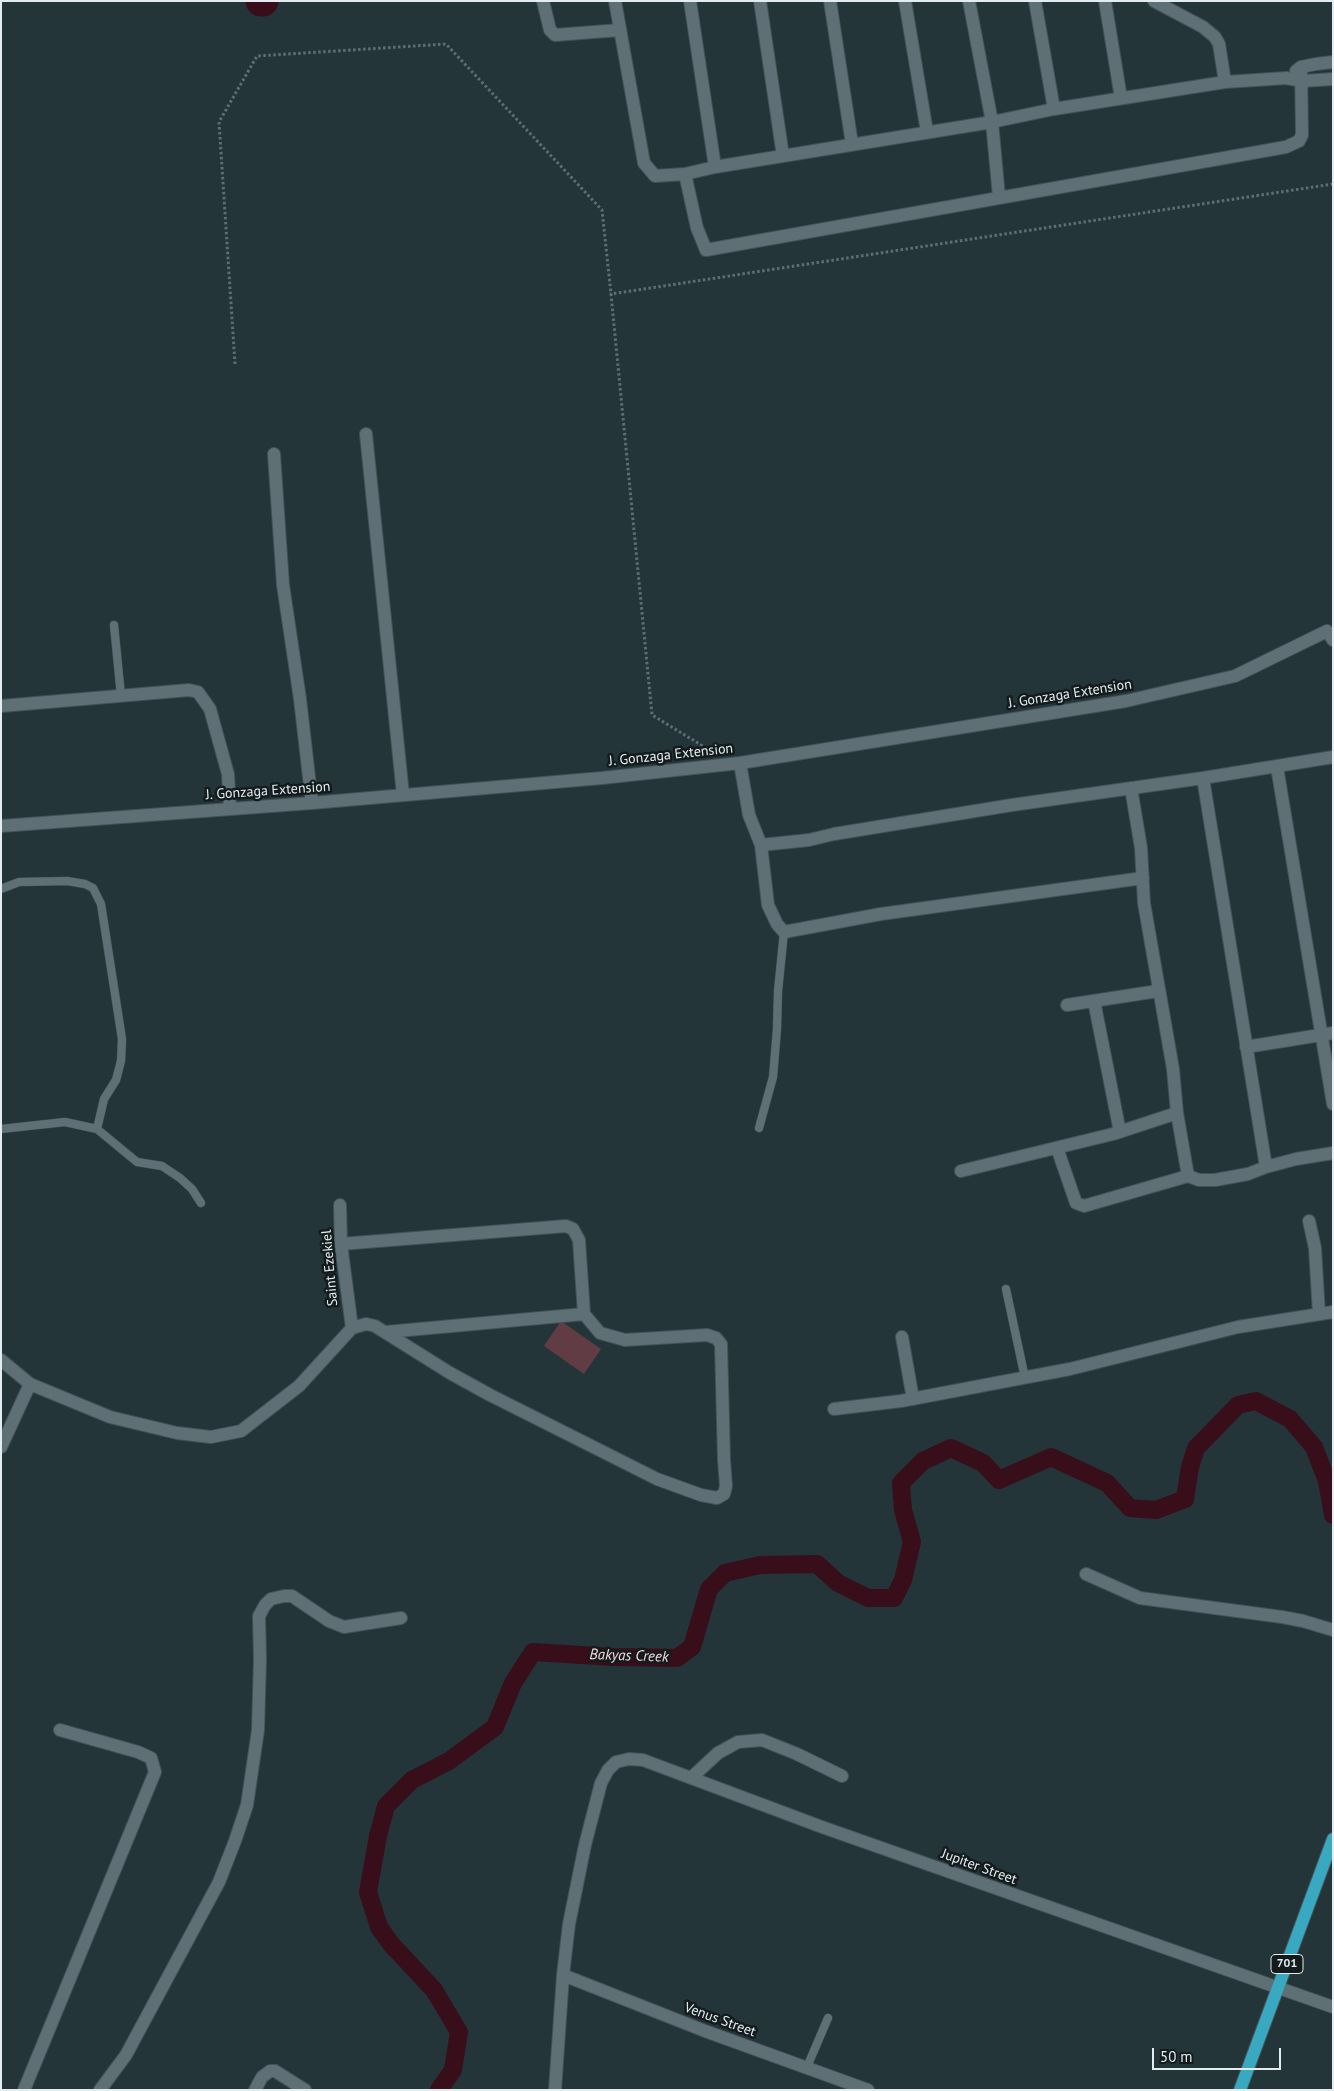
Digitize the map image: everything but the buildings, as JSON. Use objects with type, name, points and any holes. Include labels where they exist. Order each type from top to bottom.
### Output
[{"type":"main road","name":"701","points":[[1240,2090],[1333,1839]]},
{"type":"street","points":[[543,1],[550,30],[555,35],[562,36],[620,30]]},
{"type":"street","points":[[615,1],[646,167],[655,176],[685,174],[715,167],[992,122],[1054,109],[1225,82],[1286,78],[1303,81],[1333,79]]},
{"type":"street","points":[[690,1],[715,167]]},
{"type":"street","points":[[760,1],[783,156]]},
{"type":"street","points":[[830,1],[852,144]]},
{"type":"street","points":[[905,1],[928,132]]},
{"type":"street","points":[[970,1],[992,122],[999,197]]},
{"type":"street","points":[[1035,1],[1054,109]]},
{"type":"street","points":[[1104,1],[1121,98]]},
{"type":"street","points":[[1154,1],[1203,28],[1215,37],[1219,44],[1225,82]]},
{"type":"street","points":[[1286,78],[1301,67],[1333,62]]},
{"type":"street","points":[[685,174],[697,228],[706,250],[1286,147],[1298,141],[1302,135],[1303,81],[1301,67]]},
{"type":"street","points":[[366,434],[403,795]]},
{"type":"street","points":[[274,454],[283,585],[300,699],[312,804]]},
{"type":"street","name":"J. Gonzaga Extension","points":[[1,826],[312,804],[602,778],[736,763],[1126,701],[1235,676],[1330,635]]},
{"type":"street","points":[[1,706],[189,690],[198,692],[210,709],[228,774],[230,809]]},
{"type":"street","points":[[761,845],[809,840],[958,813],[1277,767],[1333,757]]},
{"type":"street","points":[[736,763],[749,814],[761,845],[768,904],[777,924],[784,932],[890,913],[1142,878]]},
{"type":"street","points":[[1277,767],[1327,1034],[1333,1104]]},
{"type":"street","points":[[1203,778],[1266,1166]]},
{"type":"street","points":[[1131,788],[1141,848],[1144,902],[1173,1069],[1177,1113],[1188,1176]]},
{"type":"street","points":[[1067,1005],[1158,991]]},
{"type":"street","points":[[1094,1000],[1120,1132]]},
{"type":"street","points":[[1246,1047],[1327,1034]]},
{"type":"street","points":[[961,1171],[1120,1132],[1177,1113]]},
{"type":"street","points":[[1056,1148],[1078,1206],[1092,1204],[1188,1176],[1199,1180],[1215,1180],[1248,1174],[1266,1166],[1333,1153]]},
{"type":"street","name":"Saint Ezekiel","points":[[340,1205],[342,1244],[352,1328]]},
{"type":"street","points":[[1308,1220],[1315,1248],[1319,1314]]},
{"type":"street","points":[[1,1360],[30,1384],[110,1417],[177,1433],[211,1437],[241,1431],[299,1386],[352,1328],[366,1324],[386,1332],[450,1373],[517,1410],[540,1419],[657,1479],[702,1495],[717,1498],[724,1494],[726,1486],[720,1344],[716,1338],[707,1335],[625,1340],[600,1333],[584,1314],[579,1240],[573,1229],[566,1226],[342,1244]]},
{"type":"street","points":[[834,1409],[913,1398],[1070,1370],[1230,1329],[1333,1312]]},
{"type":"street","points":[[386,1332],[584,1314]]},
{"type":"street","points":[[902,1338],[913,1398]]},
{"type":"street","points":[[1,1447],[30,1384]]},
{"type":"street","points":[[1086,1574],[1140,1598],[1303,1621],[1333,1630]]},
{"type":"street","points":[[100,2090],[126,2055],[219,1882],[235,1842],[247,1805],[258,1730],[259,1616],[265,1605],[271,1600],[292,1596],[329,1621],[344,1627],[401,1618]]},
{"type":"street","points":[[24,2090],[155,1772],[151,1758],[138,1752],[60,1730]]},
{"type":"street","points":[[691,1778],[718,1753],[738,1742],[762,1740],[797,1754],[842,1776]]},
{"type":"street","name":"Jupiter Street","points":[[562,1975],[569,1924],[585,1845],[601,1783],[608,1770],[616,1762],[629,1759],[643,1760],[1111,1930],[1333,2007]]},
{"type":"street","points":[[555,2090],[562,1975]]},
{"type":"street","name":"Venus Street","points":[[562,1975],[705,2031],[868,2090]]},
{"type":"street","points":[[255,2090],[262,2077],[270,2071],[275,2071],[305,2090]]},
{"type":"lane","points":[[114,625],[121,696]]},
{"type":"lane","points":[[1,889],[20,882],[67,881],[85,884],[92,888],[101,904],[122,1039],[121,1061],[116,1080],[104,1099],[97,1129]]},
{"type":"lane","points":[[759,1128],[773,1077],[778,991],[784,932]]},
{"type":"lane","points":[[1,1129],[66,1122],[97,1129],[137,1162],[162,1166],[180,1178],[192,1189],[201,1204]]},
{"type":"lane","points":[[1006,1288],[1025,1378]]},
{"type":"lane","points":[[807,2067],[828,2018]]},
{"type":"path","points":[[235,364],[218,122],[256,56],[446,44],[602,210],[652,715],[736,763]]},
{"type":"path","points":[[611,294],[1333,184]]},
{"type":"shaded area","points":[[561,1321],[601,1349],[584,1374],[544,1346]]},
{"type":"waterway","name":"Bakyas Creek","points":[[439,2090],[453,2070],[459,2032],[434,1990],[391,1944],[379,1927],[368,1892],[378,1836],[386,1806],[412,1780],[449,1761],[495,1727],[513,1683],[533,1652],[614,1657],[677,1658],[692,1647],[709,1589],[725,1573],[760,1565],[817,1564],[838,1583],[868,1598],[894,1598],[903,1580],[912,1542],[903,1510],[901,1483],[923,1461],[951,1448],[983,1463],[999,1480],[1051,1457],[1107,1483],[1130,1508],[1156,1510],[1185,1499],[1190,1467],[1196,1448],[1238,1405],[1256,1401],[1290,1419],[1314,1447],[1327,1481],[1333,1515]]}]
